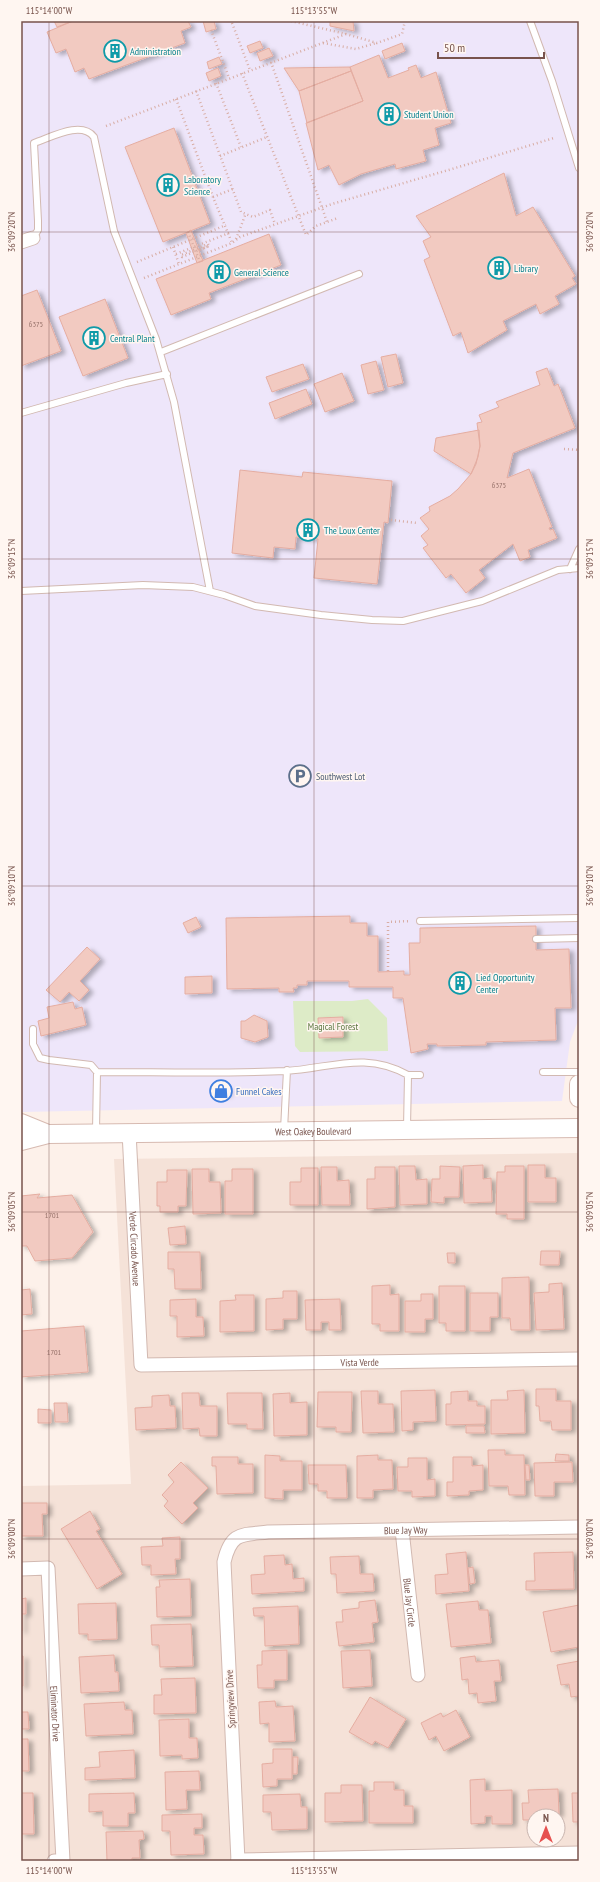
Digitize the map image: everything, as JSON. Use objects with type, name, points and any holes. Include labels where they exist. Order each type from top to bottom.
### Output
[{"type":"main road","points":[[579,1084],[579,1098]]},
{"type":"main road","name":"West Oakey Boulevard","points":[[21,1123],[48,1134]]},
{"type":"main road","name":"West Oakey Boulevard","points":[[21,1141],[48,1134],[130,1132],[579,1128]]},
{"type":"street","name":"Verde Circado Avenue","points":[[130,1132],[141,1365]]},
{"type":"street","name":"Vista Verde","points":[[141,1365],[579,1359]]},
{"type":"street","name":"Blue Jay Way","points":[[234,1540],[240,1536],[268,1532],[579,1527]]},
{"type":"street","name":"Blue Jay Circle","points":[[402,1530],[418,1675]]},
{"type":"street","name":"Springview Drive","points":[[234,1540],[228,1546],[224,1562],[238,1860]]},
{"type":"street","name":"Eliminator Drive","points":[[21,1569],[48,1568],[63,1861]]},
{"type":"street","points":[[238,1860],[579,1853]]},
{"type":"street","points":[[54,1861],[63,1861]]},
{"type":"lane","points":[[530,21],[577,151],[579,168]]},
{"type":"lane","points":[[27,240],[38,230],[34,143],[70,131],[80,130],[90,133],[94,138],[114,231],[167,374],[174,402],[210,591]]},
{"type":"lane","points":[[160,352],[358,274]]},
{"type":"lane","points":[[21,413],[126,383],[167,374]]},
{"type":"lane","points":[[570,569],[579,549]]},
{"type":"lane","points":[[21,591],[143,585],[193,587],[255,606],[321,615],[372,620],[403,621],[482,601],[558,570],[579,568]]},
{"type":"lane","points":[[420,921],[579,918]]},
{"type":"lane","points":[[536,939],[579,938]]},
{"type":"lane","points":[[33,1029],[33,1044],[40,1058],[91,1065],[97,1072],[96,1133]]},
{"type":"lane","points":[[97,1072],[287,1070],[342,1063],[372,1062],[391,1066],[408,1075],[420,1075]]},
{"type":"lane","points":[[284,1130],[287,1070]]},
{"type":"lane","points":[[543,1072],[579,1072]]},
{"type":"lane","points":[[407,1130],[408,1075]]},
{"type":"path","points":[[291,21],[377,43]]},
{"type":"path","points":[[321,43],[356,49],[402,34],[405,21]]},
{"type":"path","points":[[232,23],[250,70]]},
{"type":"path","points":[[212,30],[229,78]]},
{"type":"path","points":[[106,126],[346,34]]},
{"type":"path","points":[[271,62],[327,222]]},
{"type":"path","points":[[242,73],[306,235],[316,226],[338,218]]},
{"type":"path","points":[[216,83],[241,147]]},
{"type":"path","points":[[196,91],[241,212],[253,216],[270,210],[275,224]]},
{"type":"path","points":[[176,99],[213,197],[234,242]]},
{"type":"path","points":[[220,156],[267,137]]},
{"type":"path","points":[[144,278],[275,224],[322,207],[452,170],[554,138]]},
{"type":"path","points":[[213,197],[233,189]]},
{"type":"path","points":[[234,242],[246,214]]},
{"type":"path","points":[[137,262],[226,225]]},
{"type":"path","points":[[195,249],[188,232],[200,262]]},
{"type":"path","points":[[195,249],[181,255],[182,257],[207,242],[229,233]]},
{"type":"path","points":[[173,247],[179,264]]},
{"type":"path","points":[[176,254],[195,249]]},
{"type":"path","points":[[564,449],[579,450]]},
{"type":"path","points":[[391,520],[416,523]]},
{"type":"path","points":[[388,972],[388,922],[420,921]]},
{"type":"shaded area","points":[[21,21],[579,21],[579,1018],[570,1042],[562,1101],[21,1112]]},
{"type":"shaded area","points":[[579,1153],[579,1861],[21,1861],[21,1486],[131,1484],[114,1159]]},
{"type":"green space","name":"Magical Forest","points":[[368,999],[387,1018],[388,1051],[300,1052],[295,1046],[293,1001],[352,1001]]},
{"type":"building","points":[[54,21],[73,21],[57,27]]},
{"type":"building","name":"Administration","points":[[73,21],[188,21],[191,27],[181,31],[185,43],[89,79],[84,68],[75,72],[66,49],[56,53],[47,32]]},
{"type":"building","points":[[203,21],[214,21],[216,29],[206,32]]},
{"type":"building","points":[[330,21],[353,21],[354,31],[330,26]]},
{"type":"building","points":[[260,41],[263,48],[250,53],[247,46]]},
{"type":"building","points":[[402,43],[405,51],[385,59],[382,51]]},
{"type":"building","points":[[269,48],[273,56],[260,61],[257,53]]},
{"type":"building","name":"Student Union","points":[[379,55],[388,78],[409,70],[408,68],[416,65],[421,78],[436,72],[451,123],[435,128],[439,145],[423,150],[426,161],[396,169],[395,164],[361,174],[339,185],[329,165],[318,170],[306,123],[363,101],[350,67]]},
{"type":"building","points":[[219,57],[222,64],[209,69],[207,62]]},
{"type":"building","points":[[350,67],[351,71],[299,91],[284,68]]},
{"type":"building","points":[[218,68],[221,76],[209,81],[206,73]]},
{"type":"building","points":[[351,71],[363,101],[307,123],[299,91]]},
{"type":"building","name":"Laboratory Science","points":[[174,128],[210,223],[163,242],[125,147]]},
{"type":"building","name":"Library","points":[[504,173],[516,216],[533,207],[575,276],[572,278],[576,284],[555,296],[559,304],[540,314],[536,304],[503,321],[507,330],[468,353],[461,332],[453,336],[424,260],[430,257],[423,241],[431,237],[416,216]]},
{"type":"building","points":[[191,230],[203,261],[197,263],[186,233]]},
{"type":"building","name":"General Science","points":[[269,234],[281,265],[209,293],[211,299],[171,315],[156,279]]},
{"type":"building","points":[[37,290],[61,351],[21,366],[21,296]]},
{"type":"building","name":"Central Plant","points":[[105,299],[128,358],[83,376],[59,317]]},
{"type":"building","points":[[396,354],[403,383],[388,387],[381,357]]},
{"type":"building","points":[[376,361],[384,390],[368,394],[361,365]]},
{"type":"building","points":[[303,364],[309,379],[272,392],[266,377]]},
{"type":"building","points":[[547,368],[554,386],[558,384],[575,428],[513,453],[507,478],[529,469],[552,527],[549,528],[550,530],[553,529],[557,538],[528,550],[530,557],[520,561],[513,544],[479,570],[485,578],[466,593],[451,574],[446,578],[423,548],[428,545],[421,536],[429,529],[420,518],[430,511],[429,507],[450,496],[471,474],[476,464],[480,446],[477,423],[482,422],[479,415],[499,407],[496,402],[540,385],[536,372]]},
{"type":"building","points":[[342,373],[354,401],[325,412],[314,384]]},
{"type":"building","points":[[306,389],[312,404],[275,419],[269,403]]},
{"type":"building","points":[[479,430],[480,446],[478,457],[471,474],[434,451],[436,438]]},
{"type":"building","name":"The Loux Center","points":[[240,470],[302,477],[303,472],[392,481],[388,523],[384,522],[377,584],[314,578],[318,539],[296,537],[295,549],[274,547],[273,558],[232,553]]},
{"type":"building","name":"Lied Opportunity Center","points":[[350,916],[350,923],[367,923],[367,936],[378,936],[378,972],[404,971],[404,975],[410,975],[409,943],[420,943],[420,928],[536,926],[536,950],[569,949],[571,1008],[555,1008],[556,1040],[486,1042],[486,1045],[437,1046],[437,1044],[427,1044],[428,1049],[411,1053],[403,998],[393,998],[393,987],[349,987],[349,981],[307,981],[307,985],[297,985],[297,988],[293,988],[294,992],[279,992],[279,988],[227,989],[226,918]]},
{"type":"building","points":[[196,917],[201,927],[188,933],[183,923]]},
{"type":"building","points":[[87,947],[100,959],[80,981],[89,990],[79,1001],[69,992],[60,1002],[46,990]]},
{"type":"building","points":[[212,976],[212,993],[185,994],[185,977]]},
{"type":"building","points":[[73,1002],[75,1009],[82,1007],[86,1025],[41,1036],[38,1021],[49,1018],[47,1007]]},
{"type":"building","points":[[254,1015],[267,1021],[268,1037],[255,1042],[241,1038],[241,1021],[245,1021]]},
{"type":"building","points":[[343,1017],[343,1037],[319,1038],[318,1018]]},
{"type":"building","name":"Funnel Cakes","points":[[215,1088],[227,1088],[227,1094],[215,1094]]},
{"type":"building","points":[[483,1165],[483,1179],[491,1178],[492,1202],[464,1203],[463,1166]]},
{"type":"building","points":[[528,1165],[545,1165],[545,1178],[556,1178],[556,1202],[528,1202]]},
{"type":"building","points":[[399,1166],[415,1166],[416,1180],[427,1179],[427,1204],[400,1205]]},
{"type":"building","points":[[440,1166],[460,1167],[459,1197],[444,1197],[444,1203],[431,1202],[432,1179],[440,1179]]},
{"type":"building","points":[[505,1166],[524,1166],[524,1219],[507,1219],[507,1214],[496,1214],[497,1172],[505,1172]]},
{"type":"building","points":[[321,1167],[337,1167],[337,1181],[349,1180],[350,1205],[322,1205]]},
{"type":"building","points":[[375,1167],[395,1167],[395,1207],[367,1209],[367,1179],[375,1179]]},
{"type":"building","points":[[301,1168],[318,1168],[318,1205],[290,1205],[290,1182],[301,1182]]},
{"type":"building","points":[[192,1169],[209,1169],[209,1182],[220,1182],[221,1213],[193,1214]]},
{"type":"building","points":[[232,1169],[253,1169],[253,1214],[225,1214],[225,1181],[232,1181]]},
{"type":"building","points":[[167,1170],[187,1170],[186,1206],[178,1206],[178,1212],[160,1212],[160,1206],[157,1206],[157,1182],[167,1182]]},
{"type":"building","points":[[40,1194],[37,1198],[72,1195],[93,1232],[72,1258],[35,1261],[27,1246],[21,1246],[21,1196]]},
{"type":"building","points":[[185,1226],[186,1244],[170,1245],[168,1228]]},
{"type":"building","points":[[541,1251],[560,1251],[559,1265],[540,1265]]},
{"type":"building","points":[[168,1252],[200,1252],[201,1289],[175,1289],[174,1269],[168,1269]]},
{"type":"building","points":[[447,1253],[455,1253],[455,1263],[448,1263]]},
{"type":"building","points":[[529,1277],[530,1330],[511,1330],[510,1318],[502,1318],[502,1278]]},
{"type":"building","points":[[562,1283],[564,1329],[536,1330],[534,1293],[549,1292],[549,1284]]},
{"type":"building","points":[[390,1285],[390,1295],[399,1294],[399,1331],[380,1331],[380,1324],[372,1324],[372,1286]]},
{"type":"building","points":[[439,1286],[465,1286],[465,1331],[446,1331],[446,1323],[439,1323]]},
{"type":"building","points":[[30,1289],[32,1314],[21,1315],[21,1290]]},
{"type":"building","points":[[283,1291],[297,1291],[297,1319],[283,1319],[283,1329],[266,1330],[266,1299],[283,1298]]},
{"type":"building","points":[[470,1293],[498,1293],[498,1317],[490,1317],[490,1331],[470,1331]]},
{"type":"building","points":[[421,1294],[433,1294],[433,1319],[425,1319],[425,1332],[405,1332],[405,1301],[421,1301]]},
{"type":"building","points":[[235,1295],[254,1295],[254,1331],[220,1332],[220,1301],[236,1300]]},
{"type":"building","points":[[196,1299],[196,1317],[203,1317],[204,1336],[177,1337],[177,1316],[170,1316],[170,1300]]},
{"type":"building","points":[[340,1299],[341,1330],[329,1330],[329,1322],[321,1322],[321,1330],[306,1330],[305,1300]]},
{"type":"building","points":[[84,1326],[88,1372],[21,1377],[21,1331]]},
{"type":"building","points":[[536,1389],[556,1389],[556,1401],[571,1401],[571,1430],[552,1430],[551,1421],[540,1421],[539,1406],[536,1406]]},
{"type":"building","points":[[435,1390],[436,1421],[413,1422],[413,1430],[402,1431],[401,1391]]},
{"type":"building","points":[[524,1390],[525,1433],[491,1434],[491,1400],[508,1400],[507,1391]]},
{"type":"building","points":[[361,1391],[378,1391],[378,1404],[393,1404],[394,1432],[363,1433]]},
{"type":"building","points":[[468,1391],[468,1401],[477,1401],[477,1406],[485,1406],[485,1424],[446,1425],[446,1404],[451,1404],[451,1392]]},
{"type":"building","points":[[318,1392],[352,1392],[351,1432],[336,1432],[336,1427],[317,1427]]},
{"type":"building","points":[[182,1393],[199,1393],[200,1406],[217,1406],[217,1436],[200,1436],[199,1428],[183,1429]]},
{"type":"building","points":[[227,1393],[262,1393],[263,1429],[247,1429],[247,1424],[228,1424]]},
{"type":"building","points":[[290,1393],[290,1403],[307,1402],[307,1435],[274,1436],[273,1394]]},
{"type":"building","points":[[169,1395],[170,1406],[175,1406],[176,1428],[136,1430],[135,1408],[152,1407],[152,1396]]},
{"type":"building","points":[[54,1403],[67,1403],[68,1422],[55,1422]]},
{"type":"building","points":[[38,1409],[51,1410],[51,1423],[38,1423]]},
{"type":"building","points":[[466,1426],[484,1426],[485,1433],[466,1433]]},
{"type":"building","points":[[488,1450],[505,1450],[505,1455],[524,1455],[525,1495],[509,1495],[508,1486],[489,1486]]},
{"type":"building","points":[[556,1454],[569,1455],[569,1461],[555,1461]]},
{"type":"building","points":[[265,1455],[280,1456],[280,1461],[302,1461],[302,1490],[283,1490],[283,1499],[265,1498]]},
{"type":"building","points":[[378,1455],[378,1460],[392,1460],[393,1489],[373,1490],[373,1498],[357,1498],[357,1456]]},
{"type":"building","points":[[212,1457],[238,1457],[238,1464],[253,1464],[253,1493],[217,1494],[216,1466],[212,1466]]},
{"type":"building","points":[[453,1457],[472,1457],[472,1466],[483,1465],[483,1490],[469,1491],[469,1495],[447,1496],[447,1482],[453,1482]]},
{"type":"building","points":[[408,1458],[427,1458],[427,1480],[435,1479],[435,1496],[412,1497],[412,1491],[398,1491],[397,1467],[408,1467]]},
{"type":"building","points":[[181,1462],[208,1488],[193,1503],[198,1508],[182,1524],[164,1506],[168,1501],[162,1495],[174,1482],[168,1475]]},
{"type":"building","points":[[572,1462],[573,1482],[554,1482],[554,1496],[535,1496],[534,1463]]},
{"type":"building","points":[[308,1465],[346,1465],[347,1498],[327,1498],[327,1491],[318,1491],[318,1484],[309,1484]]},
{"type":"building","points":[[525,1465],[529,1465],[530,1480],[526,1480]]},
{"type":"building","points":[[21,1503],[47,1503],[47,1514],[42,1514],[43,1536],[21,1536]]},
{"type":"building","points":[[90,1511],[100,1529],[96,1531],[122,1574],[97,1589],[61,1529]]},
{"type":"building","points":[[180,1537],[180,1559],[175,1559],[176,1574],[151,1575],[151,1565],[142,1565],[141,1547],[163,1546],[162,1538]]},
{"type":"building","points":[[466,1552],[469,1591],[436,1594],[435,1575],[448,1574],[446,1554]]},
{"type":"building","points":[[573,1552],[574,1589],[526,1590],[526,1581],[535,1581],[534,1553]]},
{"type":"building","points":[[284,1555],[285,1565],[292,1564],[293,1579],[304,1578],[304,1591],[252,1594],[251,1575],[265,1574],[264,1556]]},
{"type":"building","points":[[359,1556],[360,1574],[373,1574],[374,1591],[337,1593],[336,1574],[331,1574],[330,1557]]},
{"type":"building","points":[[473,1567],[475,1583],[470,1584],[468,1568]]},
{"type":"building","points":[[190,1579],[191,1616],[157,1617],[156,1587],[160,1587],[159,1580]]},
{"type":"building","points":[[26,1598],[26,1614],[22,1614],[21,1631],[21,1599]]},
{"type":"building","points":[[375,1600],[378,1622],[372,1623],[374,1642],[339,1646],[336,1622],[343,1622],[342,1610],[359,1608],[359,1602]]},
{"type":"building","points":[[478,1601],[479,1610],[488,1610],[491,1643],[451,1647],[446,1604]]},
{"type":"building","points":[[116,1603],[117,1639],[88,1640],[88,1634],[79,1634],[78,1604]]},
{"type":"building","points":[[579,1605],[579,1647],[551,1652],[543,1612]]},
{"type":"building","points":[[298,1606],[299,1644],[265,1646],[264,1616],[254,1616],[253,1608]]},
{"type":"building","points":[[191,1624],[193,1666],[160,1667],[159,1645],[152,1645],[151,1625]]},
{"type":"building","points":[[287,1650],[287,1680],[274,1680],[274,1688],[258,1688],[257,1665],[262,1665],[262,1651]]},
{"type":"building","points":[[370,1650],[372,1686],[343,1688],[341,1651]]},
{"type":"building","points":[[114,1655],[115,1672],[118,1672],[119,1691],[81,1693],[79,1657]]},
{"type":"building","points":[[21,1656],[23,1656],[23,1686],[21,1686]]},
{"type":"building","points":[[475,1656],[476,1662],[499,1660],[501,1681],[494,1681],[496,1701],[478,1703],[477,1693],[469,1694],[468,1679],[462,1680],[460,1658]]},
{"type":"building","points":[[579,1661],[579,1696],[571,1697],[569,1684],[561,1685],[557,1665]]},
{"type":"building","points":[[195,1678],[196,1713],[154,1714],[154,1695],[162,1695],[161,1679]]},
{"type":"building","points":[[370,1697],[406,1719],[388,1748],[375,1741],[372,1745],[349,1732]]},
{"type":"building","points":[[275,1701],[276,1707],[293,1706],[295,1741],[269,1742],[269,1723],[260,1724],[259,1702]]},
{"type":"building","points":[[124,1702],[125,1710],[132,1710],[133,1734],[86,1736],[84,1704]]},
{"type":"building","points":[[456,1710],[470,1737],[444,1751],[436,1736],[429,1740],[421,1723],[441,1713],[443,1717]]},
{"type":"building","points":[[21,1712],[28,1712],[29,1729],[21,1729]]},
{"type":"building","points":[[189,1719],[189,1738],[197,1738],[198,1758],[182,1759],[182,1755],[160,1756],[159,1720]]},
{"type":"building","points":[[21,1739],[28,1739],[29,1771],[21,1771]]},
{"type":"building","points":[[273,1749],[292,1749],[292,1779],[277,1779],[277,1786],[263,1787],[262,1764],[273,1763]]},
{"type":"building","points":[[134,1750],[135,1778],[85,1780],[85,1768],[100,1767],[99,1752]]},
{"type":"building","points":[[293,1757],[298,1757],[297,1774],[293,1774]]},
{"type":"building","points":[[199,1771],[200,1790],[186,1790],[187,1809],[166,1810],[165,1772]]},
{"type":"building","points":[[485,1779],[485,1791],[512,1790],[512,1824],[492,1824],[492,1816],[485,1816],[485,1823],[471,1824],[470,1780]]},
{"type":"building","points":[[374,1782],[394,1782],[394,1790],[404,1790],[404,1806],[413,1806],[413,1823],[369,1823],[369,1791],[374,1791]]},
{"type":"building","points":[[341,1785],[362,1785],[363,1821],[325,1822],[325,1793],[341,1793]]},
{"type":"building","points":[[558,1789],[559,1808],[526,1808],[526,1820],[523,1820],[522,1803],[529,1803],[528,1790]]},
{"type":"building","points":[[21,1793],[33,1793],[34,1834],[21,1834]]},
{"type":"building","points":[[134,1793],[135,1813],[128,1813],[128,1826],[103,1826],[103,1811],[89,1812],[89,1794]]},
{"type":"building","points":[[572,1793],[579,1793],[579,1822],[573,1822]]},
{"type":"building","points":[[300,1794],[301,1807],[307,1807],[307,1829],[272,1830],[271,1812],[263,1812],[263,1795]]},
{"type":"building","points":[[202,1814],[202,1828],[194,1828],[194,1835],[203,1835],[204,1854],[171,1855],[170,1831],[162,1831],[162,1815]]},
{"type":"building","points":[[143,1831],[144,1839],[139,1840],[140,1858],[132,1858],[132,1861],[107,1861],[106,1832]]},
{"type":"place","name":"Administration","points":[[115,51]]},
{"type":"place","name":"Student Union","points":[[389,114]]},
{"type":"place","name":"Laboratory Science","points":[[168,185]]},
{"type":"place","name":"Library","points":[[499,268]]},
{"type":"place","name":"General Science","points":[[219,272]]},
{"type":"place","name":"Central Plant","points":[[94,338]]},
{"type":"place","name":"The Loux Center","points":[[308,530]]},
{"type":"place","name":"Southwest Lot","points":[[300,776]]},
{"type":"place","name":"Lied Opportunity Center","points":[[460,983]]},
{"type":"place","name":"Funnel Cakes","points":[[221,1091]]}]
